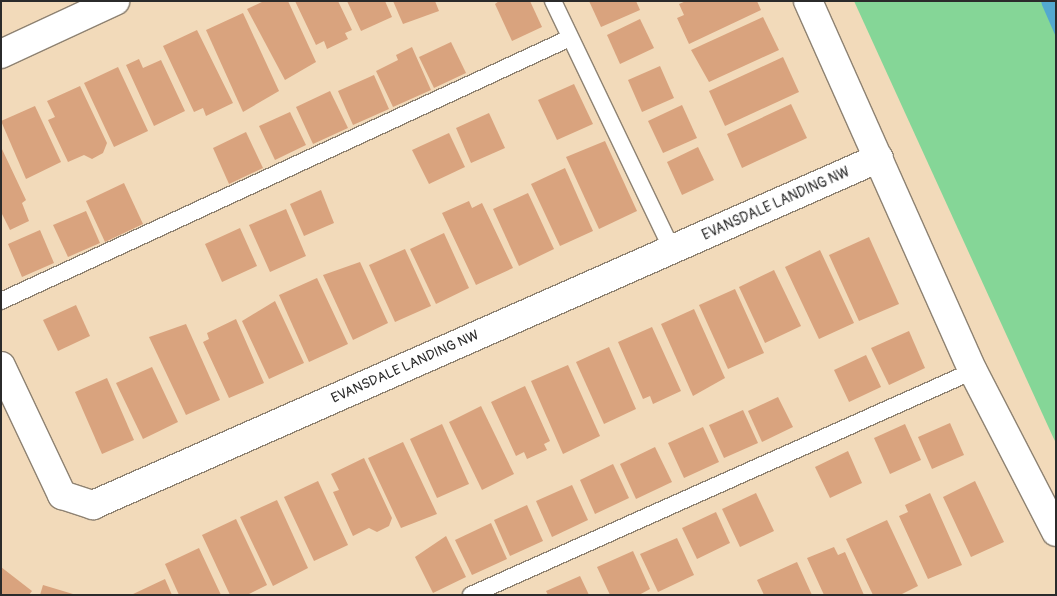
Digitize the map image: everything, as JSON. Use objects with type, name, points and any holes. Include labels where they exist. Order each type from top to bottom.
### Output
[{"type":"street","points":[[1,54],[115,1]]},
{"type":"street","points":[[808,1],[973,371],[1056,532]]},
{"type":"street","name":"EVANSDALE LANDING NW","points":[[1,366],[62,495],[93,505],[879,158]]},
{"type":"lane","points":[[553,1],[672,249]]},
{"type":"lane","points":[[1,301],[570,38]]},
{"type":"lane","points":[[471,595],[973,371]]},
{"type":"green space","points":[[854,1],[1056,1],[1056,443],[1053,437]]},
{"type":"water","points":[[1041,1],[1056,1],[1056,37],[1042,5]]},
{"type":"building","points":[[264,1],[288,1],[316,62],[285,80],[247,9]]},
{"type":"building","points":[[295,1],[338,1],[352,30],[345,33],[348,39],[327,49],[324,41],[316,45]]},
{"type":"building","points":[[347,1],[385,1],[392,17],[361,31]]},
{"type":"building","points":[[393,1],[435,1],[439,11],[403,24]]},
{"type":"building","points":[[499,1],[530,1],[542,27],[512,41],[495,4]]},
{"type":"building","points":[[589,1],[636,1],[640,10],[601,27]]},
{"type":"building","points":[[686,1],[757,1],[761,10],[689,44],[677,18],[684,15],[679,4]]},
{"type":"building","points":[[243,13],[279,91],[243,112],[206,30]]},
{"type":"building","points":[[763,17],[779,50],[709,82],[691,50]]},
{"type":"building","points":[[640,19],[654,48],[620,64],[607,35]]},
{"type":"building","points":[[197,30],[233,103],[206,116],[203,108],[194,112],[163,46]]},
{"type":"building","points":[[451,42],[466,73],[434,88],[419,57]]},
{"type":"building","points":[[412,47],[431,90],[393,107],[376,71],[398,60],[396,55]]},
{"type":"building","points":[[783,57],[799,92],[725,126],[709,91]]},
{"type":"building","points":[[139,59],[143,68],[161,60],[185,111],[154,126],[126,65]]},
{"type":"building","points":[[660,66],[674,98],[642,112],[628,80]]},
{"type":"building","points":[[118,67],[148,131],[114,147],[84,83]]},
{"type":"building","points":[[374,75],[389,109],[353,125],[338,91]]},
{"type":"building","points":[[574,84],[593,124],[557,140],[538,100]]},
{"type":"building","points":[[80,86],[107,143],[103,153],[92,159],[84,155],[68,162],[48,120],[55,117],[47,101]]},
{"type":"building","points":[[330,91],[348,128],[313,144],[296,107]]},
{"type":"building","points":[[791,104],[807,138],[742,168],[727,134]]},
{"type":"building","points":[[682,105],[697,138],[663,153],[648,121]]},
{"type":"building","points":[[35,106],[61,162],[26,179],[1,121]]},
{"type":"building","points":[[290,112],[306,145],[275,160],[259,126]]},
{"type":"building","points":[[489,113],[505,148],[471,163],[456,128]]},
{"type":"building","points":[[246,132],[263,168],[229,184],[213,148]]},
{"type":"building","points":[[449,133],[465,167],[429,184],[412,150]]},
{"type":"building","points":[[605,141],[637,211],[599,229],[566,157]]},
{"type":"building","points":[[1,147],[26,200],[22,203],[29,221],[10,230],[1,212]]},
{"type":"building","points":[[698,147],[714,180],[682,195],[667,162]]},
{"type":"building","points":[[565,168],[593,231],[560,246],[531,184]]},
{"type":"building","points":[[124,183],[143,224],[105,242],[86,201]]},
{"type":"building","points":[[321,190],[334,223],[304,236],[290,204]]},
{"type":"building","points":[[528,193],[554,249],[519,266],[493,209]]},
{"type":"building","points":[[469,201],[472,208],[482,203],[513,268],[476,285],[442,213]]},
{"type":"building","points":[[286,209],[306,256],[270,272],[249,225]]},
{"type":"building","points":[[86,211],[100,243],[68,257],[53,225]]},
{"type":"building","points":[[240,228],[257,266],[222,282],[205,244]]},
{"type":"building","points":[[40,230],[54,263],[22,277],[8,244]]},
{"type":"building","points":[[444,233],[469,288],[436,304],[410,249]]},
{"type":"building","points":[[869,237],[899,304],[859,321],[829,255]]},
{"type":"building","points":[[405,249],[431,306],[395,322],[369,265]]},
{"type":"building","points":[[820,250],[854,323],[819,339],[785,267]]},
{"type":"building","points":[[360,262],[388,323],[353,340],[323,275]]},
{"type":"building","points":[[774,270],[801,326],[765,343],[739,287]]},
{"type":"building","points":[[317,278],[348,344],[309,362],[279,295]]},
{"type":"building","points":[[735,289],[764,353],[728,369],[699,305]]},
{"type":"building","points":[[275,301],[304,363],[269,379],[242,321]]},
{"type":"building","points":[[76,305],[90,336],[58,351],[43,320]]},
{"type":"building","points":[[694,309],[725,378],[693,396],[661,324]]},
{"type":"building","points":[[236,319],[264,383],[229,398],[203,342],[209,339],[207,333]]},
{"type":"building","points":[[186,324],[220,400],[186,415],[149,337]]},
{"type":"building","points":[[652,327],[681,391],[653,404],[650,396],[643,399],[618,342]]},
{"type":"building","points":[[909,331],[925,368],[889,385],[871,348]]},
{"type":"building","points":[[609,347],[636,409],[604,424],[576,362]]},
{"type":"building","points":[[866,355],[881,387],[849,402],[834,370]]},
{"type":"building","points":[[568,365],[600,436],[563,454],[531,381]]},
{"type":"building","points":[[152,367],[178,422],[143,439],[116,383]]},
{"type":"building","points":[[107,378],[134,440],[102,454],[75,392]]},
{"type":"building","points":[[525,386],[550,441],[544,444],[547,450],[527,459],[524,452],[516,456],[491,402]]},
{"type":"building","points":[[778,397],[793,427],[762,442],[748,411]]},
{"type":"building","points":[[481,406],[514,474],[482,490],[449,422]]},
{"type":"building","points":[[743,410],[758,443],[724,458],[709,425]]},
{"type":"building","points":[[950,423],[964,455],[932,469],[918,437]]},
{"type":"building","points":[[442,424],[469,484],[437,498],[410,439]]},
{"type":"building","points":[[905,424],[921,460],[890,474],[874,438]]},
{"type":"building","points":[[703,427],[719,462],[684,478],[668,443]]},
{"type":"building","points":[[403,442],[437,514],[401,528],[368,458]]},
{"type":"building","points":[[655,447],[672,482],[636,499],[620,464]]},
{"type":"building","points":[[848,451],[862,483],[830,498],[815,467]]},
{"type":"building","points":[[364,458],[392,518],[389,526],[377,532],[369,528],[353,536],[333,492],[339,490],[331,474]]},
{"type":"building","points":[[613,464],[629,498],[595,514],[580,480]]},
{"type":"building","points":[[318,481],[348,545],[314,561],[284,497]]},
{"type":"building","points":[[975,481],[1004,542],[971,557],[943,497]]},
{"type":"building","points":[[572,485],[588,520],[552,537],[536,501]]},
{"type":"building","points":[[756,493],[774,531],[740,547],[722,509]]},
{"type":"building","points":[[930,493],[962,565],[928,579],[899,516],[908,512],[905,505]]},
{"type":"building","points":[[277,500],[308,568],[273,586],[240,517]]},
{"type":"building","points":[[527,505],[543,541],[510,556],[494,520]]},
{"type":"building","points":[[716,512],[730,543],[697,559],[682,528]]},
{"type":"building","points":[[236,519],[267,585],[247,595],[230,595],[202,535]]},
{"type":"building","points":[[887,520],[918,586],[900,595],[873,595],[846,539]]},
{"type":"building","points":[[491,523],[507,559],[472,575],[455,540]]},
{"type":"building","points":[[446,536],[466,577],[433,593],[415,557]]},
{"type":"building","points":[[677,538],[694,575],[658,592],[640,554]]},
{"type":"building","points":[[834,547],[838,555],[845,552],[864,595],[824,595],[807,558]]},
{"type":"building","points":[[199,548],[221,595],[179,595],[165,564]]},
{"type":"building","points":[[633,551],[650,589],[639,595],[610,595],[597,567]]},
{"type":"building","points":[[797,562],[812,595],[764,595],[757,580]]},
{"type":"building","points":[[1,567],[32,591],[29,595],[1,595]]},
{"type":"building","points":[[580,576],[589,595],[548,595],[546,591]]},
{"type":"building","points":[[165,579],[172,595],[131,595]]},
{"type":"building","points":[[43,585],[73,594],[73,595],[40,595]]}]
